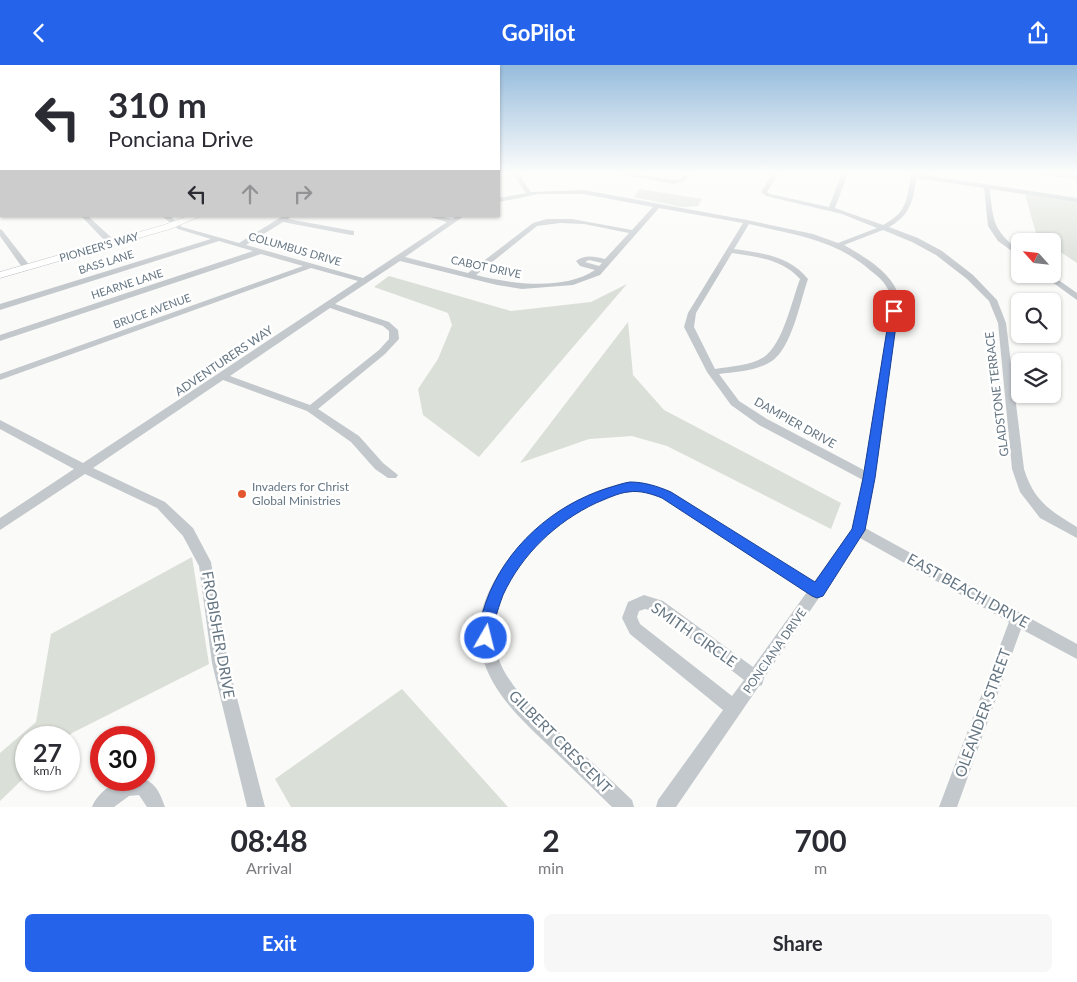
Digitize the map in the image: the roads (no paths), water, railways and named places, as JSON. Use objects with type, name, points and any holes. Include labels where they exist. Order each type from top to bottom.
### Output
[{"type":"main road","name":"PIONEER'S WAY","points":[[0,275],[175,225],[195,217]]},
{"type":"street","name":"CABOT DRIVE","points":[[399,259],[522,287],[573,283],[587,279],[601,269],[656,208]]},
{"type":"street","points":[[672,208],[786,229],[838,245],[884,227],[904,213],[907,208]]},
{"type":"street","name":"GLADSTONE TERRACE","points":[[824,208],[884,227],[939,253],[970,277],[994,300],[1002,323],[1018,469],[1024,489],[1045,514],[1077,533]]},
{"type":"street","points":[[988,208],[990,225],[995,234],[1011,247]]},
{"type":"street","points":[[85,217],[112,243]]},
{"type":"street","name":"COLUMBUS DRIVE","points":[[166,217],[180,228],[365,281]]},
{"type":"street","points":[[439,217],[456,219]]},
{"type":"street","points":[[240,245],[286,218],[351,233]]},
{"type":"street","name":"ADVENTURERS WAY","points":[[0,525],[456,219]]},
{"type":"street","points":[[470,276],[535,224],[548,221],[573,220],[633,232]]},
{"type":"street","name":"DAMPIER DRIVE","points":[[747,222],[692,313],[689,327],[712,372],[735,403],[763,422],[869,478]]},
{"type":"street","points":[[0,231],[27,268]]},
{"type":"street","name":"BASS LANE","points":[[0,307],[219,239]]},
{"type":"street","name":"PONCIANA DRIVE","points":[[665,807],[858,530],[869,478],[894,311],[893,292],[883,277],[869,265],[838,245]]},
{"type":"street","name":"HEARNE LANE","points":[[0,338],[261,251]]},
{"type":"street","points":[[712,372],[754,364],[769,358],[779,348],[804,279],[792,265],[730,251]]},
{"type":"street","points":[[601,269],[583,264],[580,261],[588,258],[607,262]]},
{"type":"street","name":"BRUCE AVENUE","points":[[0,377],[312,265]]},
{"type":"street","points":[[1058,283],[1077,297]]},
{"type":"street","points":[[311,409],[382,352],[394,339],[393,330],[386,324],[330,305]]},
{"type":"street","points":[[223,377],[311,409],[355,439],[379,465],[392,475]]},
{"type":"street","name":"FROBISHER DRIVE","points":[[3,429],[161,505],[188,532],[206,566],[220,663],[255,806]]},
{"type":"street","name":"GILBERT CRESCENT","points":[[625,807],[520,706],[510,695],[493,666],[486,638],[487,621],[491,607],[504,580],[532,541],[562,515],[589,500],[628,487],[646,488],[666,495],[817,591]]},
{"type":"street","name":"EAST BEACH DRIVE","points":[[858,530],[1077,652]]},
{"type":"street","name":"SMITH CIRCLE","points":[[734,709],[635,629],[629,618],[633,607],[644,602],[658,606],[756,679]]},
{"type":"street","name":"OLEANDER STREET","points":[[948,807],[1017,619]]},
{"type":"street","points":[[100,807],[112,795],[132,785],[145,788],[150,792],[156,807]]},
{"type":"place","name":"Invaders for Christ Global Ministries","points":[[242,494]]}]
